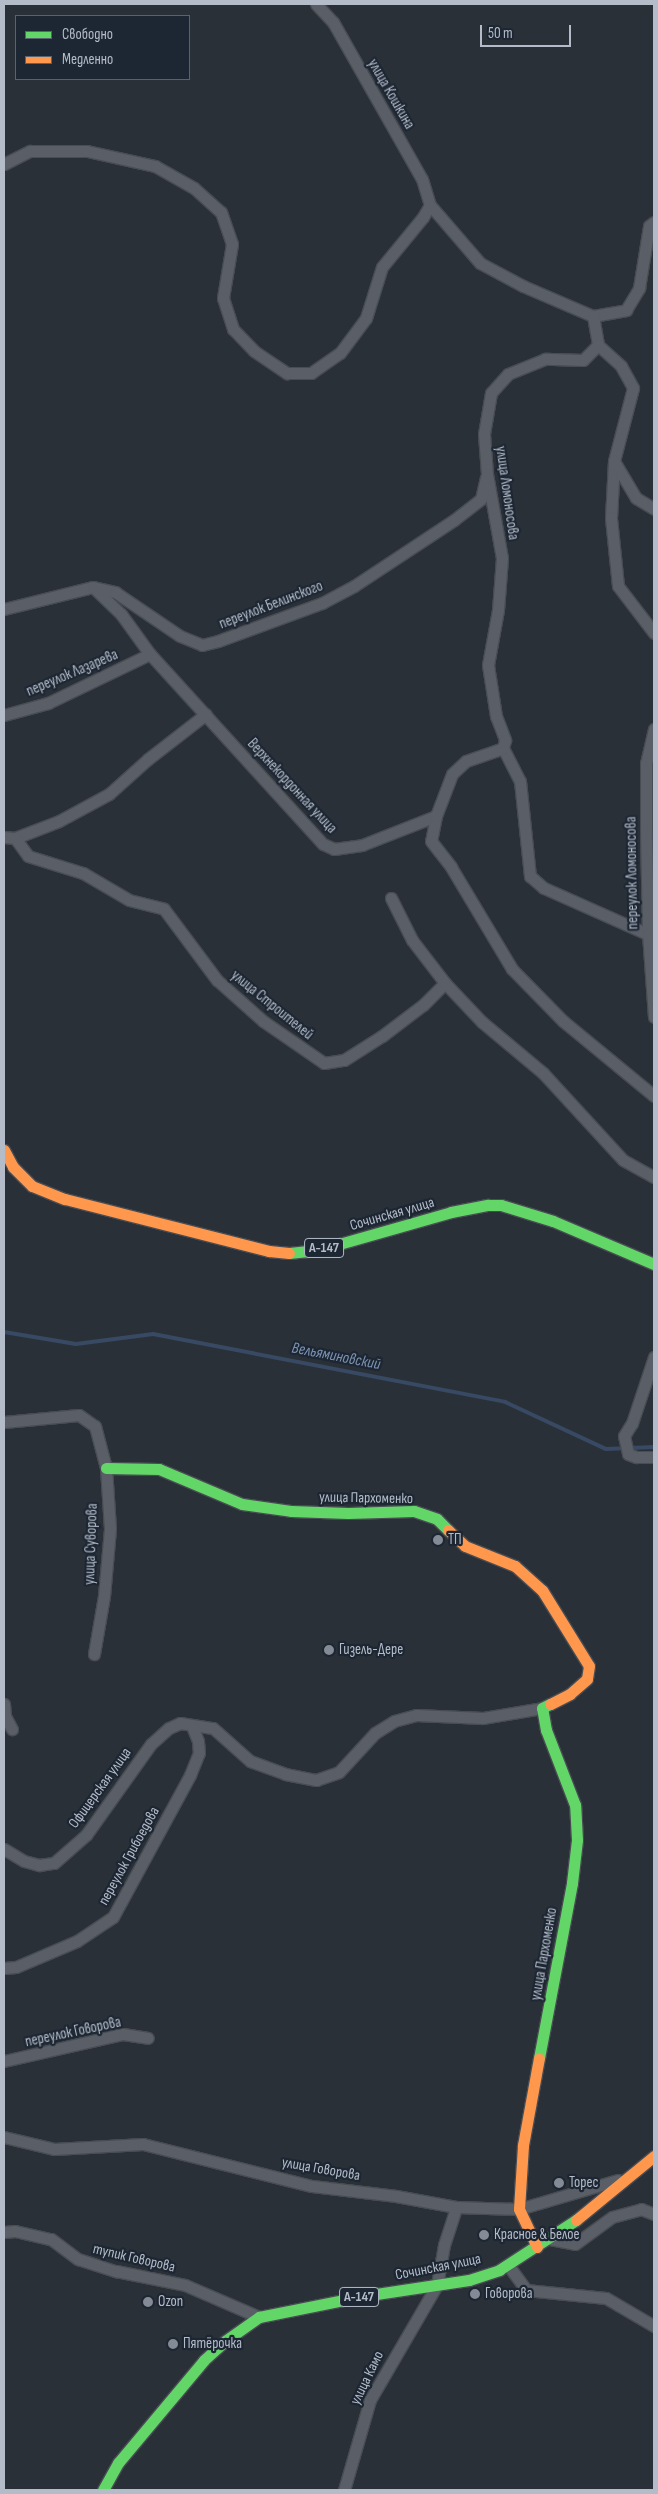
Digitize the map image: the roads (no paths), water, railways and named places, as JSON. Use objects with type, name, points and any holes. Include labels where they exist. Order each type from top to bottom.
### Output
[{"type":"main road","name":"Сочинская улица","points":[[4,1150],[13,1167],[22,1178],[32,1186],[50,1193],[121,1214],[270,1251],[296,1253],[318,1250],[451,1212],[488,1205],[501,1205],[553,1221],[654,1264]]},
{"type":"main road","name":"улица Пархоменко","points":[[106,1468],[159,1469],[242,1504],[261,1507],[291,1511],[348,1513],[414,1512],[436,1519],[465,1546],[515,1566],[542,1590],[589,1666],[587,1679],[570,1694],[542,1708],[546,1730],[574,1805],[577,1840],[572,1883],[523,2145],[520,2209]]},
{"type":"main road","name":"Сочинская улица","points":[[103,2490],[118,2463],[204,2360],[225,2341],[259,2317],[363,2296],[469,2280],[508,2265],[550,2239],[593,2208],[654,2156]]},
{"type":"main road","points":[[520,2209],[537,2247]]},
{"type":"street","name":"улица Кошкина","points":[[316,4],[338,30],[422,179],[430,205]]},
{"type":"street","points":[[4,164],[30,151],[87,151],[155,166],[194,188],[221,212],[232,244],[223,298],[233,329],[254,351],[287,373],[311,373],[340,353],[366,318],[382,267],[423,217],[430,205],[480,263],[523,286],[593,316],[626,310],[639,288],[649,226],[654,222]]},
{"type":"street","points":[[593,316],[598,345],[621,366],[633,388],[614,461],[611,518],[618,586],[654,633]]},
{"type":"street","name":"улица Ломоносова","points":[[598,345],[583,360],[545,359],[508,374],[491,394],[484,434],[487,474],[502,558],[498,610],[488,665],[496,716],[504,744],[520,780],[530,876],[544,888],[651,935]]},
{"type":"street","points":[[614,461],[636,498],[654,508]]},
{"type":"street","name":"переулок Белинского","points":[[93,587],[115,592],[180,636],[202,645],[218,641],[322,603],[354,586],[454,520],[481,499],[487,474]]},
{"type":"street","points":[[4,609],[93,587]]},
{"type":"street","name":"Верхнекордонная улица","points":[[93,587],[120,614],[150,654],[323,844],[334,848],[362,845],[436,816]]},
{"type":"street","name":"переулок Лазарева","points":[[4,715],[48,702],[150,654]]},
{"type":"street","points":[[10,838],[59,821],[109,794],[148,759],[206,714]]},
{"type":"street","name":"переулок Ломоносова","points":[[654,729],[646,763],[654,1017]]},
{"type":"street","points":[[504,744],[466,761],[452,774],[436,816],[431,842],[451,867],[512,969],[563,1021],[654,1096]]},
{"type":"street","name":"улица Строителей","points":[[10,838],[28,856],[82,873],[128,900],[164,908],[217,980],[263,1021],[324,1063],[344,1060],[382,1036],[423,1005],[445,983]]},
{"type":"street","points":[[391,898],[412,940],[445,983],[482,1022],[543,1073],[623,1160],[654,1177]]},
{"type":"street","points":[[654,1357],[625,1439],[628,1454],[636,1457],[654,1457]]},
{"type":"street","name":"улица Суворова","points":[[4,1422],[79,1415],[95,1426],[106,1468],[110,1529],[104,1596],[94,1654]]},
{"type":"street","points":[[4,1704],[5,1716],[12,1729]]},
{"type":"street","name":"улица Пархоменко","points":[[192,1726],[213,1728],[250,1761],[284,1774],[316,1780],[339,1772],[375,1733],[394,1721],[416,1715],[483,1718],[542,1708]]},
{"type":"street","name":"Офицерская улица","points":[[4,1849],[24,1861],[39,1865],[54,1863],[86,1835],[151,1744],[169,1728],[180,1724],[192,1726]]},
{"type":"street","name":"переулок Грибоедова","points":[[4,1968],[16,1967],[77,1941],[113,1917],[190,1775],[199,1753],[198,1741],[192,1726]]},
{"type":"street","name":"переулок Говорова","points":[[4,2061],[123,2034],[148,2038]]},
{"type":"street","name":"улица Говорова","points":[[4,2137],[54,2148],[143,2144],[312,2186],[396,2196],[456,2207],[520,2209],[632,2176]]},
{"type":"street","name":"улица Камо","points":[[344,2490],[370,2400],[437,2285],[444,2245],[456,2207]]},
{"type":"street","points":[[550,2239],[575,2244],[612,2218],[641,2208],[654,2214]]},
{"type":"street","name":"тупик Говорова","points":[[4,2232],[15,2231],[51,2239],[78,2259],[116,2271],[185,2285],[259,2317]]},
{"type":"street","points":[[508,2265],[526,2290],[606,2298],[654,2326]]},
{"type":"waterway","name":"Вельяминовский","points":[[4,1332],[76,1344],[153,1334],[505,1402],[606,1449],[654,1447]]},
{"type":"place","name":"ТП","points":[[438,1540]]},
{"type":"place","name":"Гизель-Дере","points":[[329,1650]]},
{"type":"place","name":"Торес","points":[[559,2183]]},
{"type":"place","name":"Красное & Белое","points":[[484,2235]]},
{"type":"place","name":"Говорова","points":[[475,2294]]},
{"type":"place","name":"Ozon","points":[[148,2302]]},
{"type":"place","name":"Пятёрочка","points":[[173,2344]]}]
